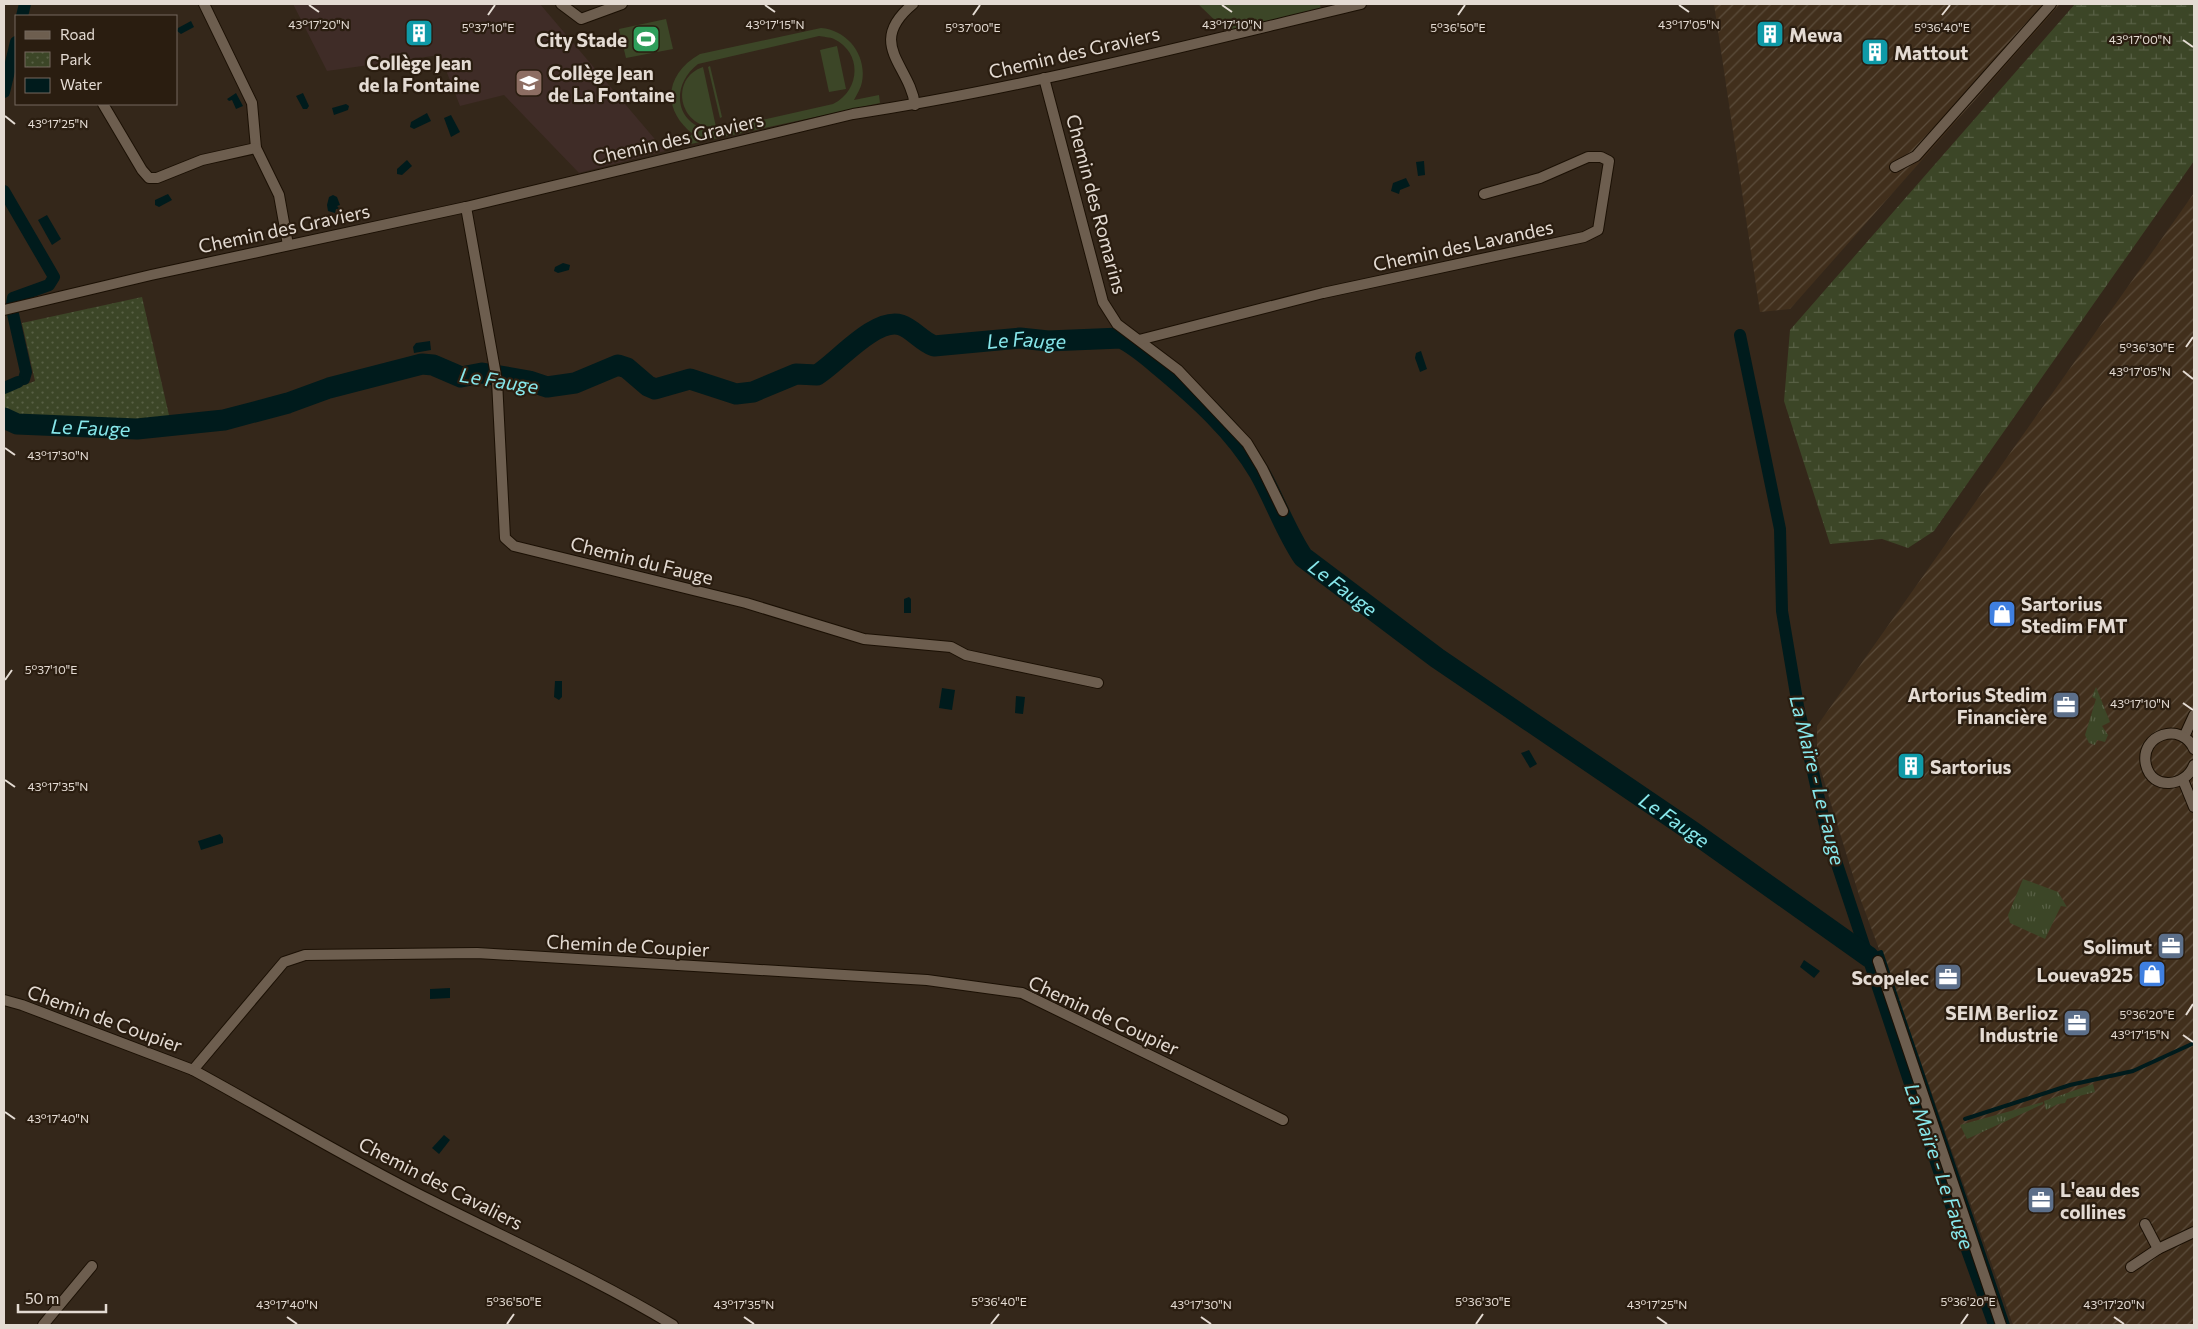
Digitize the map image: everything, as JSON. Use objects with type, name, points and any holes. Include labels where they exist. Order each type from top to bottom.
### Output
[{"type":"street","points":[[204,4],[252,103],[256,148],[279,195],[288,245]]},
{"type":"street","points":[[561,4],[581,19],[622,4]]},
{"type":"street","points":[[913,4],[899,17],[893,31],[891,50],[911,88],[916,104]]},
{"type":"street","name":"Chemin des Graviers","points":[[4,310],[288,245],[466,207],[854,114],[916,104],[1044,78],[1361,4]]},
{"type":"street","points":[[1895,167],[1916,156],[2050,4]]},
{"type":"street","name":"Chemin des Romarins","points":[[1044,78],[1103,302],[1117,324],[1178,370],[1247,443],[1262,468],[1283,511]]},
{"type":"street","points":[[104,105],[142,170],[150,178],[157,178],[202,160],[256,148]]},
{"type":"street","name":"Chemin des Lavandes","points":[[1139,340],[1323,293],[1584,237],[1598,230],[1608,161],[1601,157],[1588,157],[1540,178],[1484,194]]},
{"type":"street","name":"Chemin du Fauge","points":[[466,207],[496,376],[505,538],[514,546],[746,603],[864,639],[951,648],[966,655],[1098,683]]},
{"type":"street","points":[[2184,737],[2194,715]]},
{"type":"street","points":[[2194,750],[2184,737],[2176,733],[2162,734],[2148,746],[2145,756],[2149,772],[2155,779],[2162,782],[2174,783],[2183,780],[2192,772],[2194,765]]},
{"type":"street","points":[[2183,780],[2194,807]]},
{"type":"street","name":"Chemin de Coupier","points":[[4,1000],[22,1005],[193,1070],[284,962],[305,955],[477,954],[926,980],[1022,993],[1283,1120]]},
{"type":"street","points":[[1878,961],[2001,1325]]},
{"type":"street","name":"Chemin des Cavaliers","points":[[193,1070],[428,1199],[564,1265],[673,1325]]},
{"type":"street","points":[[2145,1224],[2158,1249]]},
{"type":"street","points":[[2131,1267],[2158,1249],[2194,1232]]},
{"type":"street","points":[[43,1325],[92,1266]]},
{"type":"shaded area","name":"Collège Jean de La Fontaine","points":[[293,4],[540,4],[665,151],[579,173],[504,95],[460,106],[440,55],[327,71]]},
{"type":"shaded area","points":[[1714,4],[2060,4],[1790,309],[1760,312]]},
{"type":"shaded area","points":[[2194,193],[2194,1325],[2013,1325],[1923,1068],[1859,895],[1817,758],[1817,726]]},
{"type":"green space","points":[[1198,4],[1320,4],[1321,11],[1227,32]]},
{"type":"green space","points":[[2075,4],[2194,4],[2194,161],[1934,531],[1908,548],[1882,539],[1830,544],[1784,401],[1790,330]]},
{"type":"green space","name":"City Stade","points":[[666,19],[673,49],[626,58],[619,29]]},
{"type":"green space","points":[[821,28],[831,30],[847,39],[854,46],[862,63],[862,82],[854,100],[879,95],[880,103],[691,144],[690,136],[693,134],[676,114],[671,92],[680,71],[688,62],[700,54]],"holes":[[[819,36],[832,38],[843,45],[850,53],[854,62],[853,81],[849,90],[833,104],[717,130],[703,128],[693,123],[685,115],[681,106],[680,95],[689,73],[698,64]]]},
{"type":"green space","points":[[837,46],[846,89],[829,92],[820,50]]},
{"type":"green space","points":[[710,66],[722,117],[720,118],[708,67]]},
{"type":"green space","points":[[703,67],[716,127],[704,125],[694,120],[687,112],[683,102],[682,92],[685,82],[692,73]]},
{"type":"green space","points":[[142,297],[171,424],[125,428],[20,422],[4,416],[4,393],[35,381],[22,323]]},
{"type":"green space","points":[[2096,687],[2110,722],[2102,726],[2108,735],[2105,742],[2097,740],[2095,745],[2089,743],[2085,735],[2096,699],[2092,697]]},
{"type":"green space","points":[[2023,879],[2058,892],[2067,907],[2061,906],[2045,939],[2010,923],[2008,915]]},
{"type":"green space","points":[[2093,1084],[2095,1092],[2067,1099],[2065,1103],[2046,1110],[2044,1101]]},
{"type":"green space","points":[[2043,1102],[2043,1104],[1967,1139],[1960,1125]]},
{"type":"water","points":[[191,21],[194,27],[181,34],[178,32],[178,28]]},
{"type":"water","points":[[236,93],[243,106],[236,109],[232,100],[229,101],[227,99]]},
{"type":"water","points":[[303,93],[309,106],[307,109],[303,109],[296,96]]},
{"type":"water","points":[[346,104],[349,106],[348,110],[334,115],[332,108]]},
{"type":"water","points":[[427,113],[431,121],[414,129],[410,127],[411,122]]},
{"type":"water","points":[[451,115],[460,132],[451,137],[444,118]]},
{"type":"water","points":[[407,160],[412,166],[402,175],[397,174],[397,169]]},
{"type":"water","points":[[1424,161],[1425,175],[1418,176],[1416,162]]},
{"type":"water","points":[[1406,178],[1410,186],[1400,190],[1399,194],[1391,191],[1393,183]]},
{"type":"water","points":[[168,194],[172,200],[159,207],[155,205],[155,200]]},
{"type":"water","points":[[333,195],[337,197],[340,205],[337,206],[340,209],[336,209],[335,213],[328,211],[327,205],[329,197]]},
{"type":"water","points":[[47,215],[61,239],[52,245],[38,220]]},
{"type":"water","points":[[563,263],[570,265],[569,270],[558,273],[554,271],[555,267]]},
{"type":"water","points":[[430,341],[431,350],[414,353],[413,347],[416,343]]},
{"type":"water","points":[[1421,351],[1427,369],[1420,372],[1415,358],[1416,353]]},
{"type":"water","points":[[909,597],[911,599],[911,613],[904,613],[904,599]]},
{"type":"water","points":[[555,681],[562,681],[562,697],[559,700],[554,697]]},
{"type":"water","points":[[942,688],[955,690],[952,710],[939,708]]},
{"type":"water","points":[[1016,696],[1025,697],[1023,714],[1015,713]]},
{"type":"water","points":[[1529,750],[1537,764],[1530,768],[1521,753]]},
{"type":"water","points":[[220,834],[223,838],[223,843],[201,850],[198,841]]},
{"type":"water","points":[[1804,960],[1820,971],[1814,978],[1800,967]]},
{"type":"water","points":[[450,988],[450,998],[430,999],[430,989]]},
{"type":"water","points":[[444,1135],[450,1140],[439,1154],[432,1148]]},
{"type":"waterway","points":[[22,15],[25,4]]},
{"type":"waterway","points":[[4,92],[15,46]]},
{"type":"waterway","points":[[4,191],[54,277],[49,285],[13,298],[12,304]]},
{"type":"waterway","points":[[13,314],[26,372],[24,379]]},
{"type":"waterway","name":"Le Fauge","points":[[4,418],[17,424],[137,429],[224,420],[288,403],[329,388],[422,364],[433,365],[461,377],[482,373],[529,381],[547,387],[575,383],[618,365],[627,368],[648,386],[655,389],[690,379],[736,394],[753,392],[796,374],[817,375],[868,334],[891,324],[905,327],[934,346],[1020,338],[1048,341],[1121,338],[1142,351],[1188,390],[1239,443],[1259,472],[1303,557],[1437,658],[1693,832],[1869,957]]},
{"type":"waterway","name":"La Maïre - Le Fauge","points":[[1740,335],[1780,529],[1782,611],[1798,706],[1827,834],[1945,1189],[1994,1325]]},
{"type":"waterway","points":[[4,388],[18,382]]},
{"type":"waterway","points":[[1869,957],[1881,952],[2008,1325]]},
{"type":"waterway","points":[[1965,1119],[2070,1085],[2133,1071],[2194,1043]]},
{"type":"place","name":"Collège Jean de la Fontaine","points":[[419,33]]},
{"type":"place","name":"Mewa","points":[[1770,34]]},
{"type":"place","name":"City Stade","points":[[646,39]]},
{"type":"place","name":"Mattout","points":[[1875,52]]},
{"type":"place","name":"Collège Jean de La Fontaine","points":[[529,83]]},
{"type":"place","name":"Sartorius Stedim FMT","points":[[2002,614]]},
{"type":"place","name":"Artorius Stedim Financière","points":[[2066,705]]},
{"type":"place","name":"Sartorius","points":[[1911,766]]},
{"type":"place","name":"Solimut","points":[[2171,946]]},
{"type":"place","name":"Loueva925","points":[[2152,974]]},
{"type":"place","name":"Scopelec","points":[[1948,977]]},
{"type":"place","name":"SEIM Berlioz Industrie","points":[[2077,1023]]},
{"type":"place","name":"L'eau des collines","points":[[2041,1200]]}]
